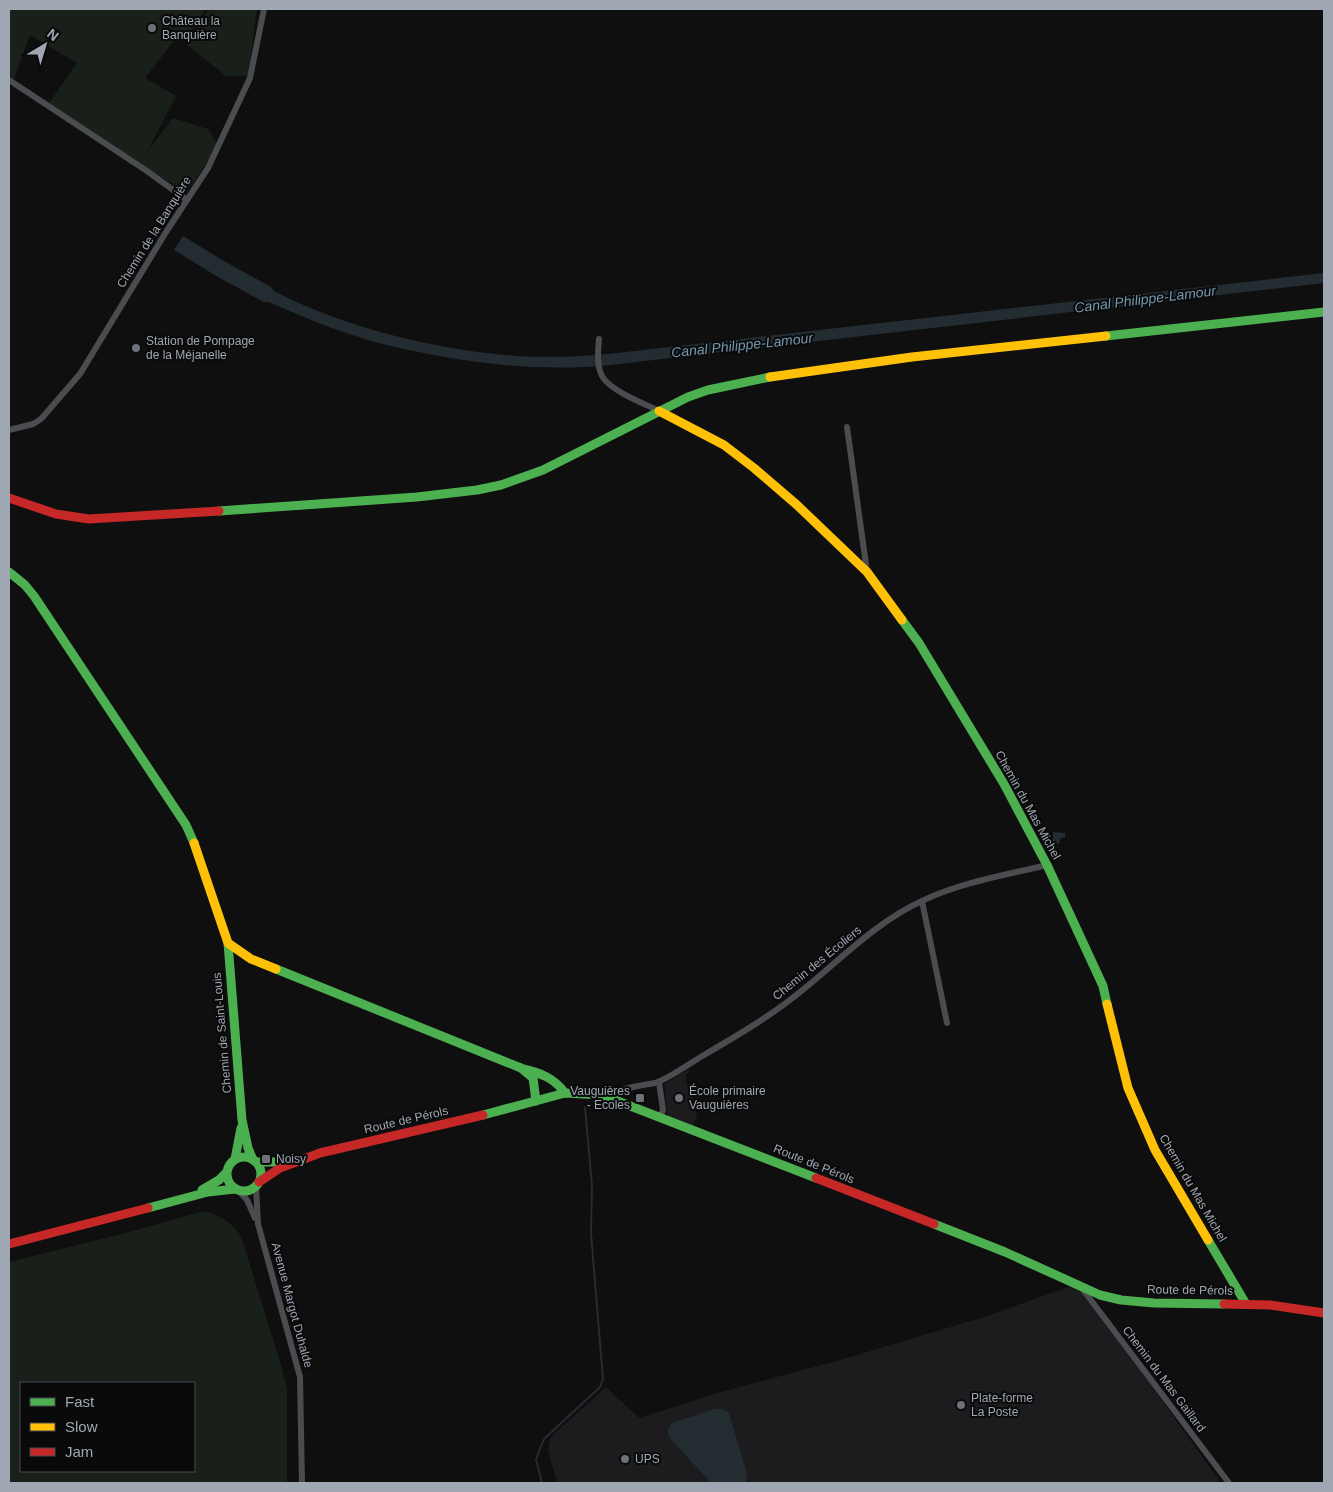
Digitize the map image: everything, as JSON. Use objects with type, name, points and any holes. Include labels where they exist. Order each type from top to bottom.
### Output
[{"type":"street","name":"Chemin de la Banquière","points":[[9,430],[33,424],[41,419],[80,374],[186,200],[208,168],[250,78],[264,9]]},
{"type":"street","points":[[9,80],[133,161],[186,200]]},
{"type":"street","points":[[9,498],[66,516],[86,519],[110,519],[417,497],[477,490],[501,485],[543,470],[688,397],[708,390],[774,376],[912,357],[1324,312]]},
{"type":"street","points":[[599,340],[598,351],[603,378],[614,388],[658,412]]},
{"type":"street","name":"Chemin du Mas Michel","points":[[658,412],[724,445],[797,505],[867,572],[924,651],[1004,784],[1047,865],[1103,986],[1128,1088],[1155,1150],[1246,1304]]},
{"type":"street","points":[[846,427],[867,572]]},
{"type":"street","points":[[9,494],[22,502]]},
{"type":"street","name":"Chemin de Saint-Louis","points":[[9,572],[25,585],[34,596],[186,825],[196,847],[228,943],[242,1120],[248,1148],[255,1161]]},
{"type":"street","name":"Chemin des Écoliers","points":[[610,1098],[616,1092],[659,1082],[774,1012],[806,988],[845,953],[892,918],[922,900],[959,886],[1047,865]]},
{"type":"street","points":[[922,900],[947,1023]]},
{"type":"street","points":[[228,943],[251,959],[520,1068],[535,1071],[554,1079],[565,1093]]},
{"type":"street","points":[[520,1068],[533,1078],[536,1101]]},
{"type":"street","points":[[659,1082],[663,1110],[660,1117]]},
{"type":"street","name":"Route de Pérols","points":[[257,1184],[268,1173],[293,1162],[320,1154],[503,1110],[565,1093],[588,1093],[610,1098],[660,1117],[1005,1252],[1100,1295],[1121,1300],[1154,1303],[1270,1305],[1324,1313]]},
{"type":"street","name":"Chemin de Saint-Louis","points":[[235,1159],[242,1120]]},
{"type":"street","points":[[9,1244],[224,1189],[245,1191],[257,1184],[261,1171],[255,1161],[244,1157],[235,1159],[231,1162],[226,1173],[207,1188],[189,1197]]},
{"type":"street","name":"Route de Pérols","points":[[255,1161],[293,1162]]},
{"type":"street","points":[[226,1173],[229,1182],[237,1190]]},
{"type":"street","name":"Avenue Margot Duhalde","points":[[257,1184],[258,1224]]},
{"type":"street","name":"Avenue Margot Duhalde","points":[[237,1190],[247,1200],[258,1224],[300,1376],[302,1483]]},
{"type":"street","name":"Chemin du Mas Gaillard","points":[[1081,1287],[1229,1483]]},
{"type":"shaded area","points":[[9,9],[206,9],[183,42],[177,37],[145,78],[176,96],[147,152],[173,118],[208,129],[218,146],[186,193],[49,103],[77,63],[30,35],[14,79],[9,76]]},
{"type":"shaded area","points":[[209,9],[257,9],[248,76],[226,76],[186,44]]},
{"type":"shaded area","name":"École primaire Vauguières","points":[[689,1069],[686,1079],[689,1093],[692,1093],[697,1116],[693,1126],[668,1117],[664,1084]]},
{"type":"shaded area","points":[[205,1212],[221,1217],[230,1223],[241,1236],[287,1389],[287,1483],[9,1483],[9,1262]]},
{"type":"shaded area","points":[[1068,1287],[1081,1287],[1221,1483],[557,1483],[548,1450],[550,1439],[606,1387],[639,1418],[721,1392],[840,1360],[987,1316]]},
{"type":"water","name":"Canal Philippe-Lamour","points":[[183,236],[271,287],[274,291],[330,316],[424,343],[455,349],[527,357],[608,354],[1324,273],[1324,283],[610,365],[559,368],[534,367],[483,363],[409,350],[355,336],[305,318],[269,302],[264,302],[174,250]]},
{"type":"water","points":[[1053,832],[1065,833],[1065,837],[1060,839],[1059,844],[1053,844]]},
{"type":"water","points":[[715,1409],[723,1409],[729,1413],[747,1474],[746,1483],[711,1483],[669,1437],[668,1429],[672,1423]]},
{"type":"waterway","points":[[542,1483],[536,1459],[544,1439],[600,1387],[603,1379],[591,1233],[592,1186],[585,1107]]},
{"type":"traffic: fast","points":[[1106,336],[1324,312]]},
{"type":"traffic: fast","points":[[219,511],[417,497],[477,490],[501,485],[543,470],[688,397],[708,390],[770,377]]},
{"type":"traffic: fast","points":[[9,572],[25,585],[34,596],[186,825],[194,843]]},
{"type":"traffic: fast","points":[[902,620],[919,643],[1004,784],[1047,865],[1103,986],[1107,1004]]},
{"type":"traffic: fast","points":[[228,943],[242,1120],[248,1148],[253,1160]]},
{"type":"traffic: fast","points":[[276,969],[521,1068],[533,1078],[536,1101]]},
{"type":"traffic: fast","points":[[523,1069],[547,1077],[565,1093]]},
{"type":"traffic: fast","points":[[483,1115],[565,1093],[602,1095],[816,1178]]},
{"type":"traffic: fast","points":[[235,1159],[241,1128]]},
{"type":"traffic: fast","points":[[244,1157],[251,1158],[256,1162],[260,1167],[261,1174],[260,1181],[256,1186],[251,1190],[244,1191],[237,1190],[232,1186],[228,1181],[227,1174],[228,1167],[232,1162],[237,1158],[244,1157]]},
{"type":"traffic: fast","points":[[256,1162],[288,1162]]},
{"type":"traffic: fast","points":[[202,1190],[219,1180],[226,1173]]},
{"type":"traffic: fast","points":[[148,1208],[208,1192],[235,1189]]},
{"type":"traffic: fast","points":[[934,1224],[1005,1252],[1100,1295],[1121,1300],[1154,1303],[1224,1304]]},
{"type":"traffic: fast","points":[[1208,1240],[1246,1304]]},
{"type":"traffic: slow","points":[[770,377],[912,357],[1106,336]]},
{"type":"traffic: slow","points":[[659,411],[724,445],[754,468],[797,505],[867,572],[902,620]]},
{"type":"traffic: slow","points":[[194,843],[228,943],[251,959],[276,969]]},
{"type":"traffic: slow","points":[[1107,1004],[1128,1088],[1155,1150],[1208,1240]]},
{"type":"traffic: jam","points":[[9,498],[56,514],[89,519],[219,511]]},
{"type":"traffic: jam","points":[[259,1182],[280,1168],[320,1153],[483,1115]]},
{"type":"traffic: jam","points":[[816,1178],[934,1224]]},
{"type":"traffic: jam","points":[[9,1244],[148,1208]]},
{"type":"traffic: jam","points":[[1224,1304],[1270,1305],[1324,1313]]},
{"type":"place","name":"Château la Banquière","points":[[152,28]]},
{"type":"place","name":"Station de Pompage de la Méjanelle","points":[[136,348]]},
{"type":"place","name":"Vauguières - Ecoles","points":[[640,1098]]},
{"type":"place","name":"École primaire Vauguières","points":[[679,1098]]},
{"type":"place","name":"Noisy","points":[[266,1159]]},
{"type":"place","name":"Plate-forme La Poste","points":[[961,1405]]},
{"type":"place","name":"UPS","points":[[625,1459]]}]
